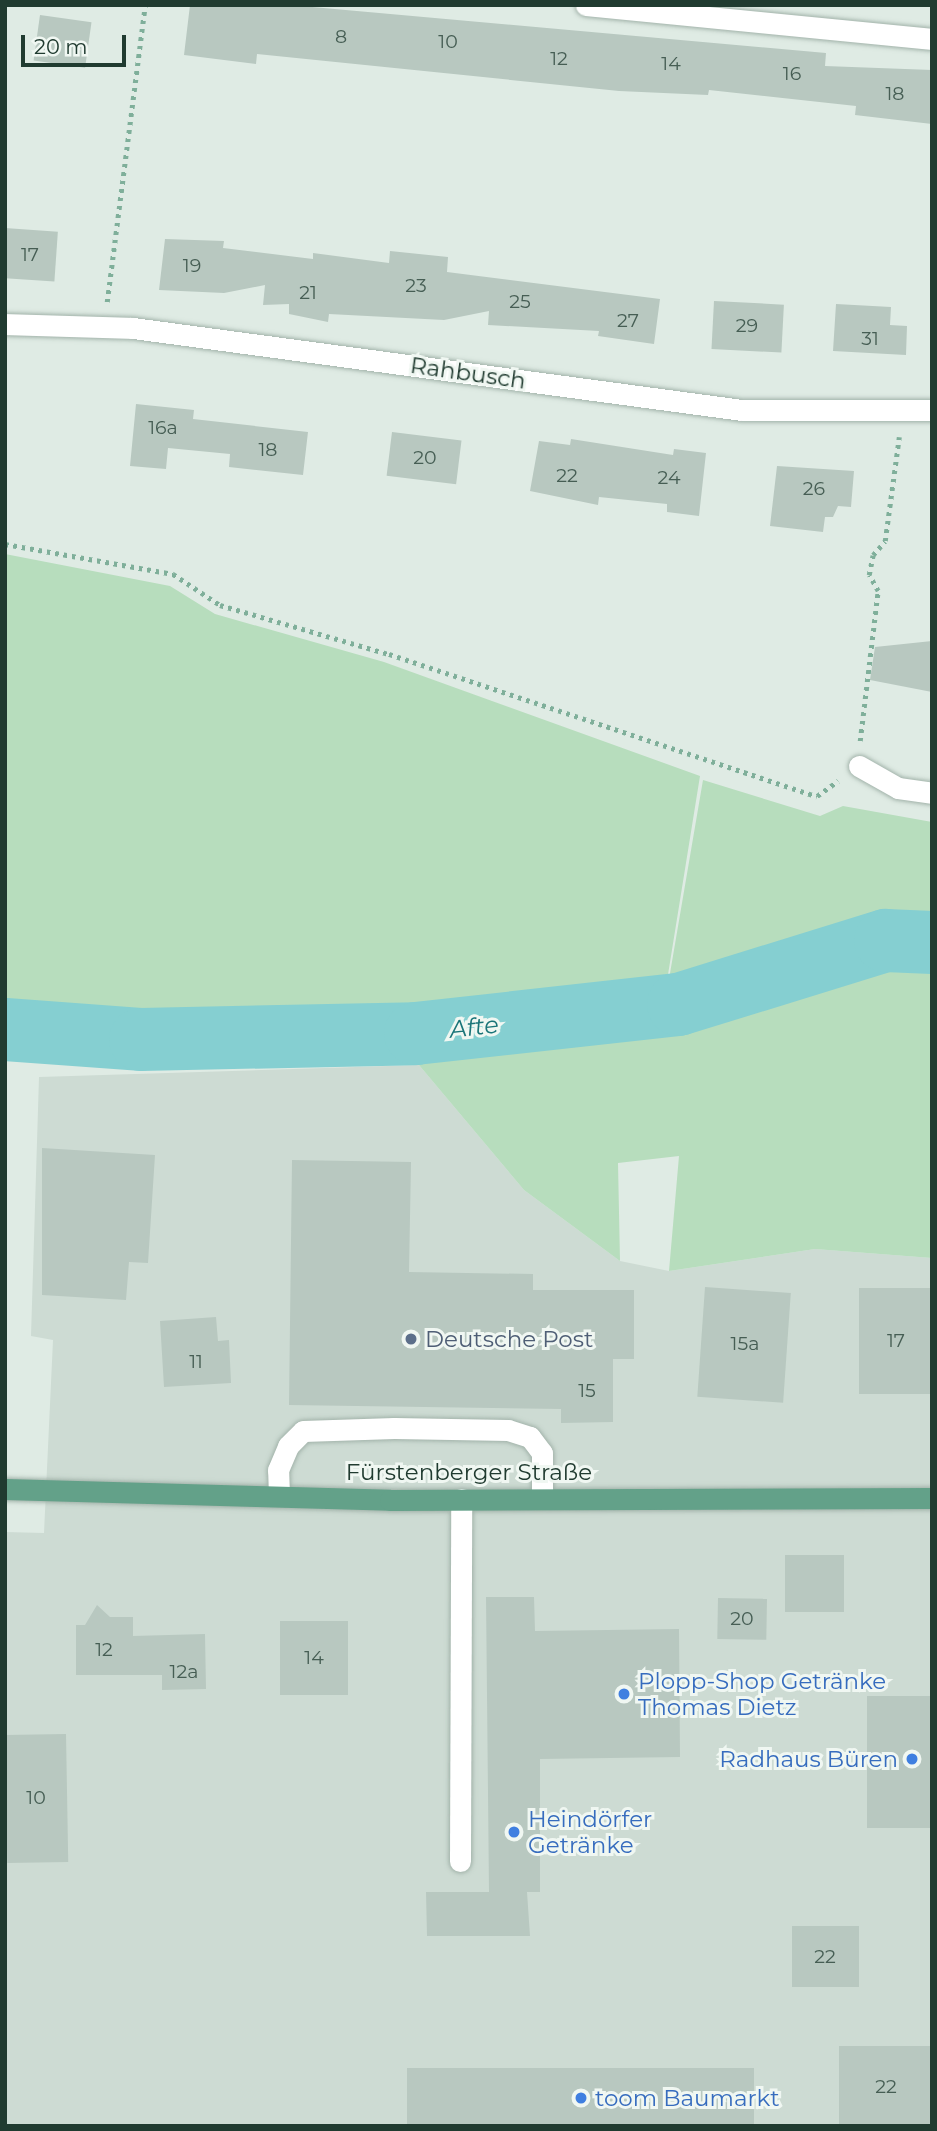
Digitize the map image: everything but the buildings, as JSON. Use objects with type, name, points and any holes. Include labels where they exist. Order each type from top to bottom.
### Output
[{"type":"main road","name":"Fürstenberger Straße","points":[[5,1489],[461,1499],[932,1498]]},
{"type":"street","points":[[586,5],[932,39]]},
{"type":"street","name":"Rahbusch","points":[[5,324],[103,327],[742,410],[932,410]]},
{"type":"street","points":[[859,766],[898,788],[932,793]]},
{"type":"street","points":[[279,1495],[278,1470],[303,1430],[407,1428],[508,1430],[530,1437],[542,1453],[542,1499]]},
{"type":"street","points":[[460,1861],[461,1499]]},
{"type":"path","points":[[103,327],[145,5]]},
{"type":"path","points":[[5,544],[173,574],[220,606],[389,654],[817,796],[859,766],[878,591],[869,575],[873,555],[885,541],[898,412]]},
{"type":"shaded area","points":[[419,1065],[524,1190],[620,1261],[669,1271],[815,1249],[932,1258],[932,2126],[5,2126],[5,1532],[44,1533],[53,1340],[31,1336],[39,1077]]},
{"type":"green space","points":[[5,554],[170,586],[215,614],[384,662],[700,776],[666,987],[417,1009],[156,1015],[5,1008]]},
{"type":"green space","points":[[703,780],[820,816],[843,806],[932,822],[932,922],[877,919],[668,985]]},
{"type":"green space","points":[[889,951],[932,953],[932,1258],[815,1249],[669,1271],[679,1156],[618,1163],[620,1261],[524,1190],[419,1065],[418,1042],[679,1017]]},
{"type":"waterway","name":"Afte","points":[[5,1029],[140,1039],[415,1033],[678,1004],[885,940],[932,942]]},
{"type":"place","name":"Deutsche Post","points":[[411,1339]]},
{"type":"place","name":"Plopp-Shop Getränke Thomas Dietz","points":[[624,1694]]},
{"type":"place","name":"Radhaus Büren","points":[[912,1759]]},
{"type":"place","name":"Heindörfer Getränke","points":[[514,1832]]},
{"type":"place","name":"toom Baumarkt","points":[[581,2098]]}]
